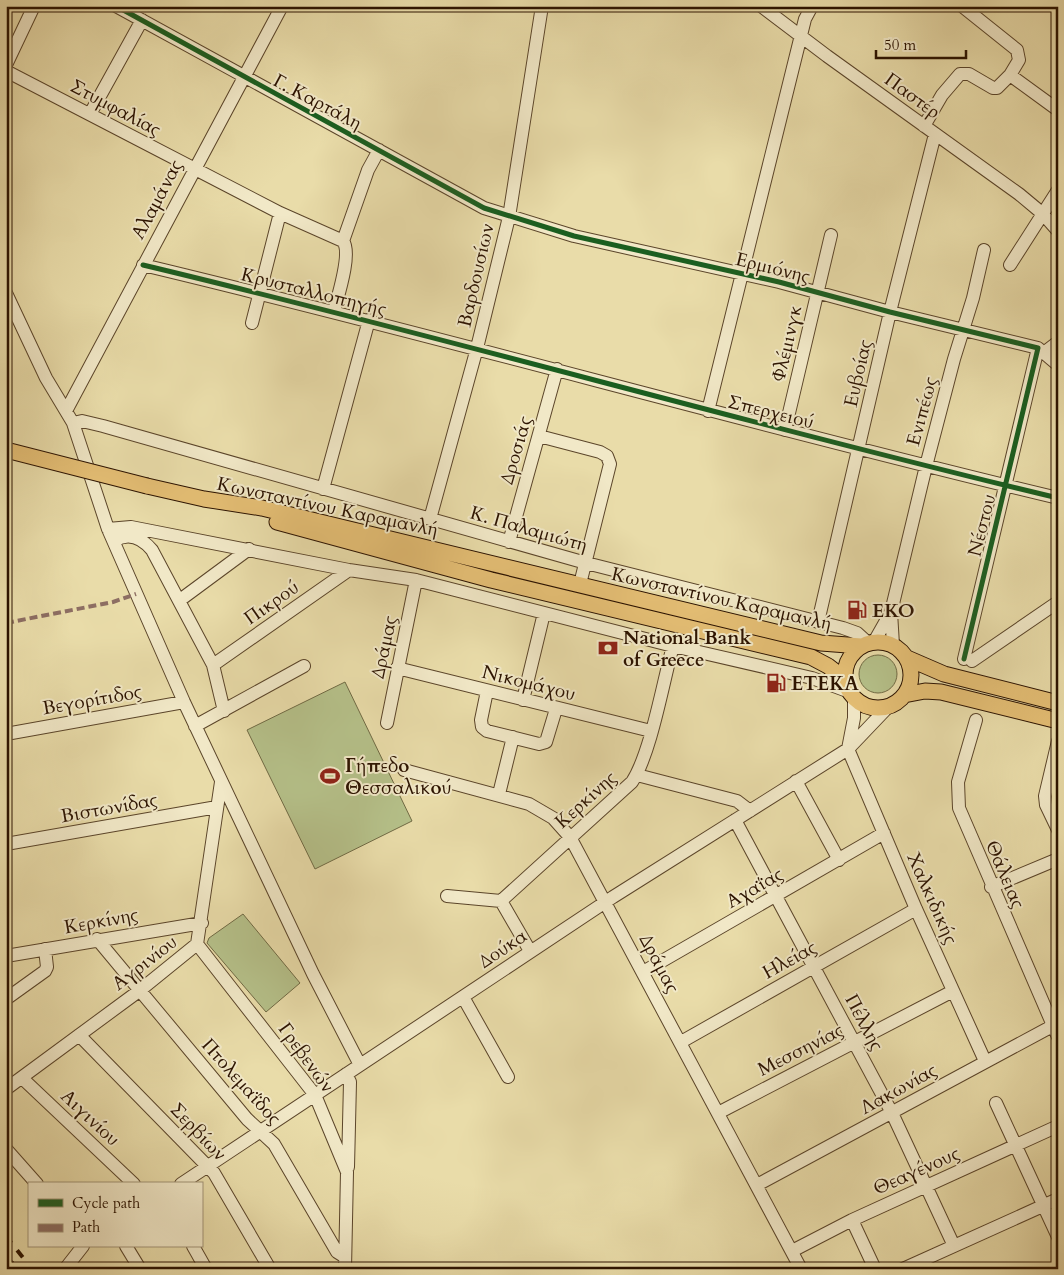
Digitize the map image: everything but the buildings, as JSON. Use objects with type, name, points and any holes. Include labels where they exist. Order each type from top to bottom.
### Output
[{"type":"main road","points":[[6,450],[204,499]]},
{"type":"main road","name":"Κωνσταντίνου Καραμανλή","points":[[204,499],[262,508],[821,643],[893,645]]},
{"type":"main road","name":"Κωνσταντίνου Καραμανλή","points":[[204,499],[260,517],[491,580],[811,657],[828,666],[850,690],[870,707],[889,706]]},
{"type":"main road","points":[[850,690],[847,663],[868,644]]},
{"type":"main road","points":[[893,645],[907,658],[944,674],[1058,703]]},
{"type":"main road","points":[[904,695],[911,680],[907,658]]},
{"type":"main road","points":[[889,706],[904,695],[925,691],[941,692],[1058,721]]},
{"type":"street","points":[[6,65],[34,6]]},
{"type":"street","name":"Γ. Καρτάλη","points":[[116,6],[243,78],[380,150],[475,204],[508,217]]},
{"type":"street","name":"Αλαμάνας","points":[[66,411],[282,6]]},
{"type":"street","name":"Βαρδουσίων","points":[[430,519],[477,348],[508,217],[542,6]]},
{"type":"street","name":"Παστέρ","points":[[762,6],[801,37],[1043,214],[1058,231]]},
{"type":"street","points":[[708,411],[805,20],[812,6]]},
{"type":"street","points":[[924,126],[942,95],[960,74],[969,74],[993,88],[1001,86],[1019,60],[1017,50],[962,6]]},
{"type":"street","points":[[90,114],[142,20]]},
{"type":"street","name":"Στυμφαλίας","points":[[6,71],[280,213],[343,241]]},
{"type":"street","points":[[1010,75],[1058,110]]},
{"type":"street","name":"Ευβοίας","points":[[818,622],[890,312],[935,134]]},
{"type":"street","points":[[334,311],[346,250],[343,241],[368,170],[380,150]]},
{"type":"street","points":[[1010,265],[1058,190]]},
{"type":"street","points":[[252,323],[280,213]]},
{"type":"street","name":"Ερμιόνης","points":[[508,217],[574,236],[743,275],[1038,348]]},
{"type":"street","name":"Φλέμινγκ","points":[[785,430],[831,235]]},
{"type":"street","name":"Ενιπέως","points":[[893,645],[891,612],[926,466],[973,298],[984,250]]},
{"type":"street","name":"Κρυσταλλοπηγής","points":[[143,265],[477,348]]},
{"type":"street","points":[[6,293],[46,378],[72,423],[108,529],[195,726],[313,974],[360,1065]]},
{"type":"street","points":[[323,489],[369,320]]},
{"type":"street","points":[[1038,348],[1058,342]]},
{"type":"street","name":"Σπερχειού","points":[[477,348],[859,450],[1058,498]]},
{"type":"street","points":[[1038,348],[1058,365]]},
{"type":"street","name":"Νέστου","points":[[1038,348],[968,660],[1058,602]]},
{"type":"street","name":"Δροσιάς","points":[[509,542],[557,369]]},
{"type":"street","name":"Κ. Παλαμιώτη","points":[[72,423],[82,421],[103,426],[509,542],[853,631],[868,644]]},
{"type":"street","points":[[539,436],[600,452],[607,456],[610,464],[580,584]]},
{"type":"street","name":"Κωνσταντίνου Καραμανλή","points":[[108,529],[131,527],[349,570],[416,580],[672,646],[812,678],[850,690]]},
{"type":"street","points":[[114,541],[122,536],[127,536],[146,543],[180,600],[213,665],[224,711]]},
{"type":"street","points":[[180,600],[249,550]]},
{"type":"street","name":"Πικρού","points":[[213,665],[349,570]]},
{"type":"street","name":"Δράμας","points":[[387,723],[416,580]]},
{"type":"street","points":[[523,700],[544,612]]},
{"type":"street","name":"Ενιπέως","points":[[868,644],[891,612]]},
{"type":"street","name":"Κερκίνης","points":[[501,900],[632,782],[651,731],[672,646]]},
{"type":"street","points":[[195,726],[304,666]]},
{"type":"street","name":"Νικομάχου","points":[[398,668],[556,709],[651,731]]},
{"type":"street","points":[[848,749],[854,718],[850,690]]},
{"type":"street","points":[[487,691],[482,727],[488,731],[539,744],[546,742],[556,709]]},
{"type":"street","name":"Βεγορίτιδος","points":[[6,734],[184,702]]},
{"type":"street","name":"Δούκα","points":[[184,1182],[606,901],[848,749],[889,706]]},
{"type":"street","name":"Θάλειας","points":[[976,720],[957,793],[964,821],[991,888],[1056,1029]]},
{"type":"street","points":[[499,794],[513,737]]},
{"type":"street","points":[[1058,741],[1045,796],[1046,805],[1058,830]]},
{"type":"street","name":"Χαλκιδικής","points":[[848,749],[916,909],[985,1061]]},
{"type":"street","name":"Δράμας","points":[[404,770],[499,794],[529,804],[553,818],[570,837],[606,901],[801,1269]]},
{"type":"street","points":[[636,775],[737,801],[750,810]]},
{"type":"street","name":"Αγρινίου","points":[[6,1089],[139,991],[197,944],[202,923],[221,782]]},
{"type":"street","points":[[796,782],[839,860]]},
{"type":"street","name":"Βιστωνίδας","points":[[6,844],[217,807]]},
{"type":"street","name":"Πέλλης","points":[[735,820],[892,1113],[954,1246]]},
{"type":"street","name":"Αχαΐας","points":[[643,972],[884,834]]},
{"type":"street","points":[[991,888],[1058,859]]},
{"type":"street","points":[[447,896],[501,900],[530,951]]},
{"type":"street","name":"Ηλείας","points":[[680,1042],[916,909]]},
{"type":"street","name":"Κερκίνης","points":[[6,956],[202,923]]},
{"type":"street","name":"Πτολεμαΐδος","points":[[97,940],[248,1119],[274,1144],[345,1263]]},
{"type":"street","name":"Γρεβενών","points":[[197,944],[316,1095],[348,1172],[345,1263]]},
{"type":"street","points":[[6,999],[45,971],[47,967],[45,949]]},
{"type":"street","name":"Μεσσηνίας","points":[[718,1113],[953,991]]},
{"type":"street","points":[[463,997],[508,1077]]},
{"type":"street","name":"Λακωνίας","points":[[757,1185],[985,1061],[1056,1029]]},
{"type":"street","name":"Σερβίων","points":[[79,1035],[214,1173],[270,1269]]},
{"type":"street","points":[[346,1074],[350,1082],[348,1172]]},
{"type":"street","name":"Αιγινίου","points":[[22,1078],[132,1182]]},
{"type":"street","points":[[996,1103],[1058,1237]]},
{"type":"street","name":"Θεαγένους","points":[[792,1251],[852,1220],[1058,1126]]},
{"type":"street","points":[[6,1149],[35,1182]]},
{"type":"street","points":[[903,1269],[1058,1199]]},
{"type":"street","points":[[852,1220],[875,1269]]},
{"type":"street","points":[[64,1269],[81,1248]]},
{"type":"street","points":[[127,1248],[140,1269]]},
{"type":"street","points":[[193,1248],[206,1269]]},
{"type":"green space","points":[[878,655],[892,660],[897,674],[892,688],[878,693],[864,688],[859,674],[864,660]]},
{"type":"green space","name":"Γήπεδο Θεσσαλικού","points":[[345,682],[412,821],[315,869],[247,730]]},
{"type":"green space","points":[[243,914],[300,983],[266,1012],[207,943],[209,938]]},
{"type":"railway","points":[[6,1236],[32,1269]]},
{"type":"railway","points":[[6,1257],[19,1269]]},
{"type":"marked path","points":[[6,623],[113,602],[136,594]]},
{"type":"cycle path","points":[[116,6],[484,208],[574,236],[779,282],[890,312],[1038,348],[964,659]]},
{"type":"cycle path","points":[[143,265],[1058,498]]},
{"type":"place","name":"EKO","points":[[857,610]]},
{"type":"place","name":"National Bank of Greece","points":[[608,648]]},
{"type":"place","name":"ΕΤΕΚΑ","points":[[776,683]]},
{"type":"place","name":"Γήπεδο Θεσσαλικού","points":[[330,776]]}]
